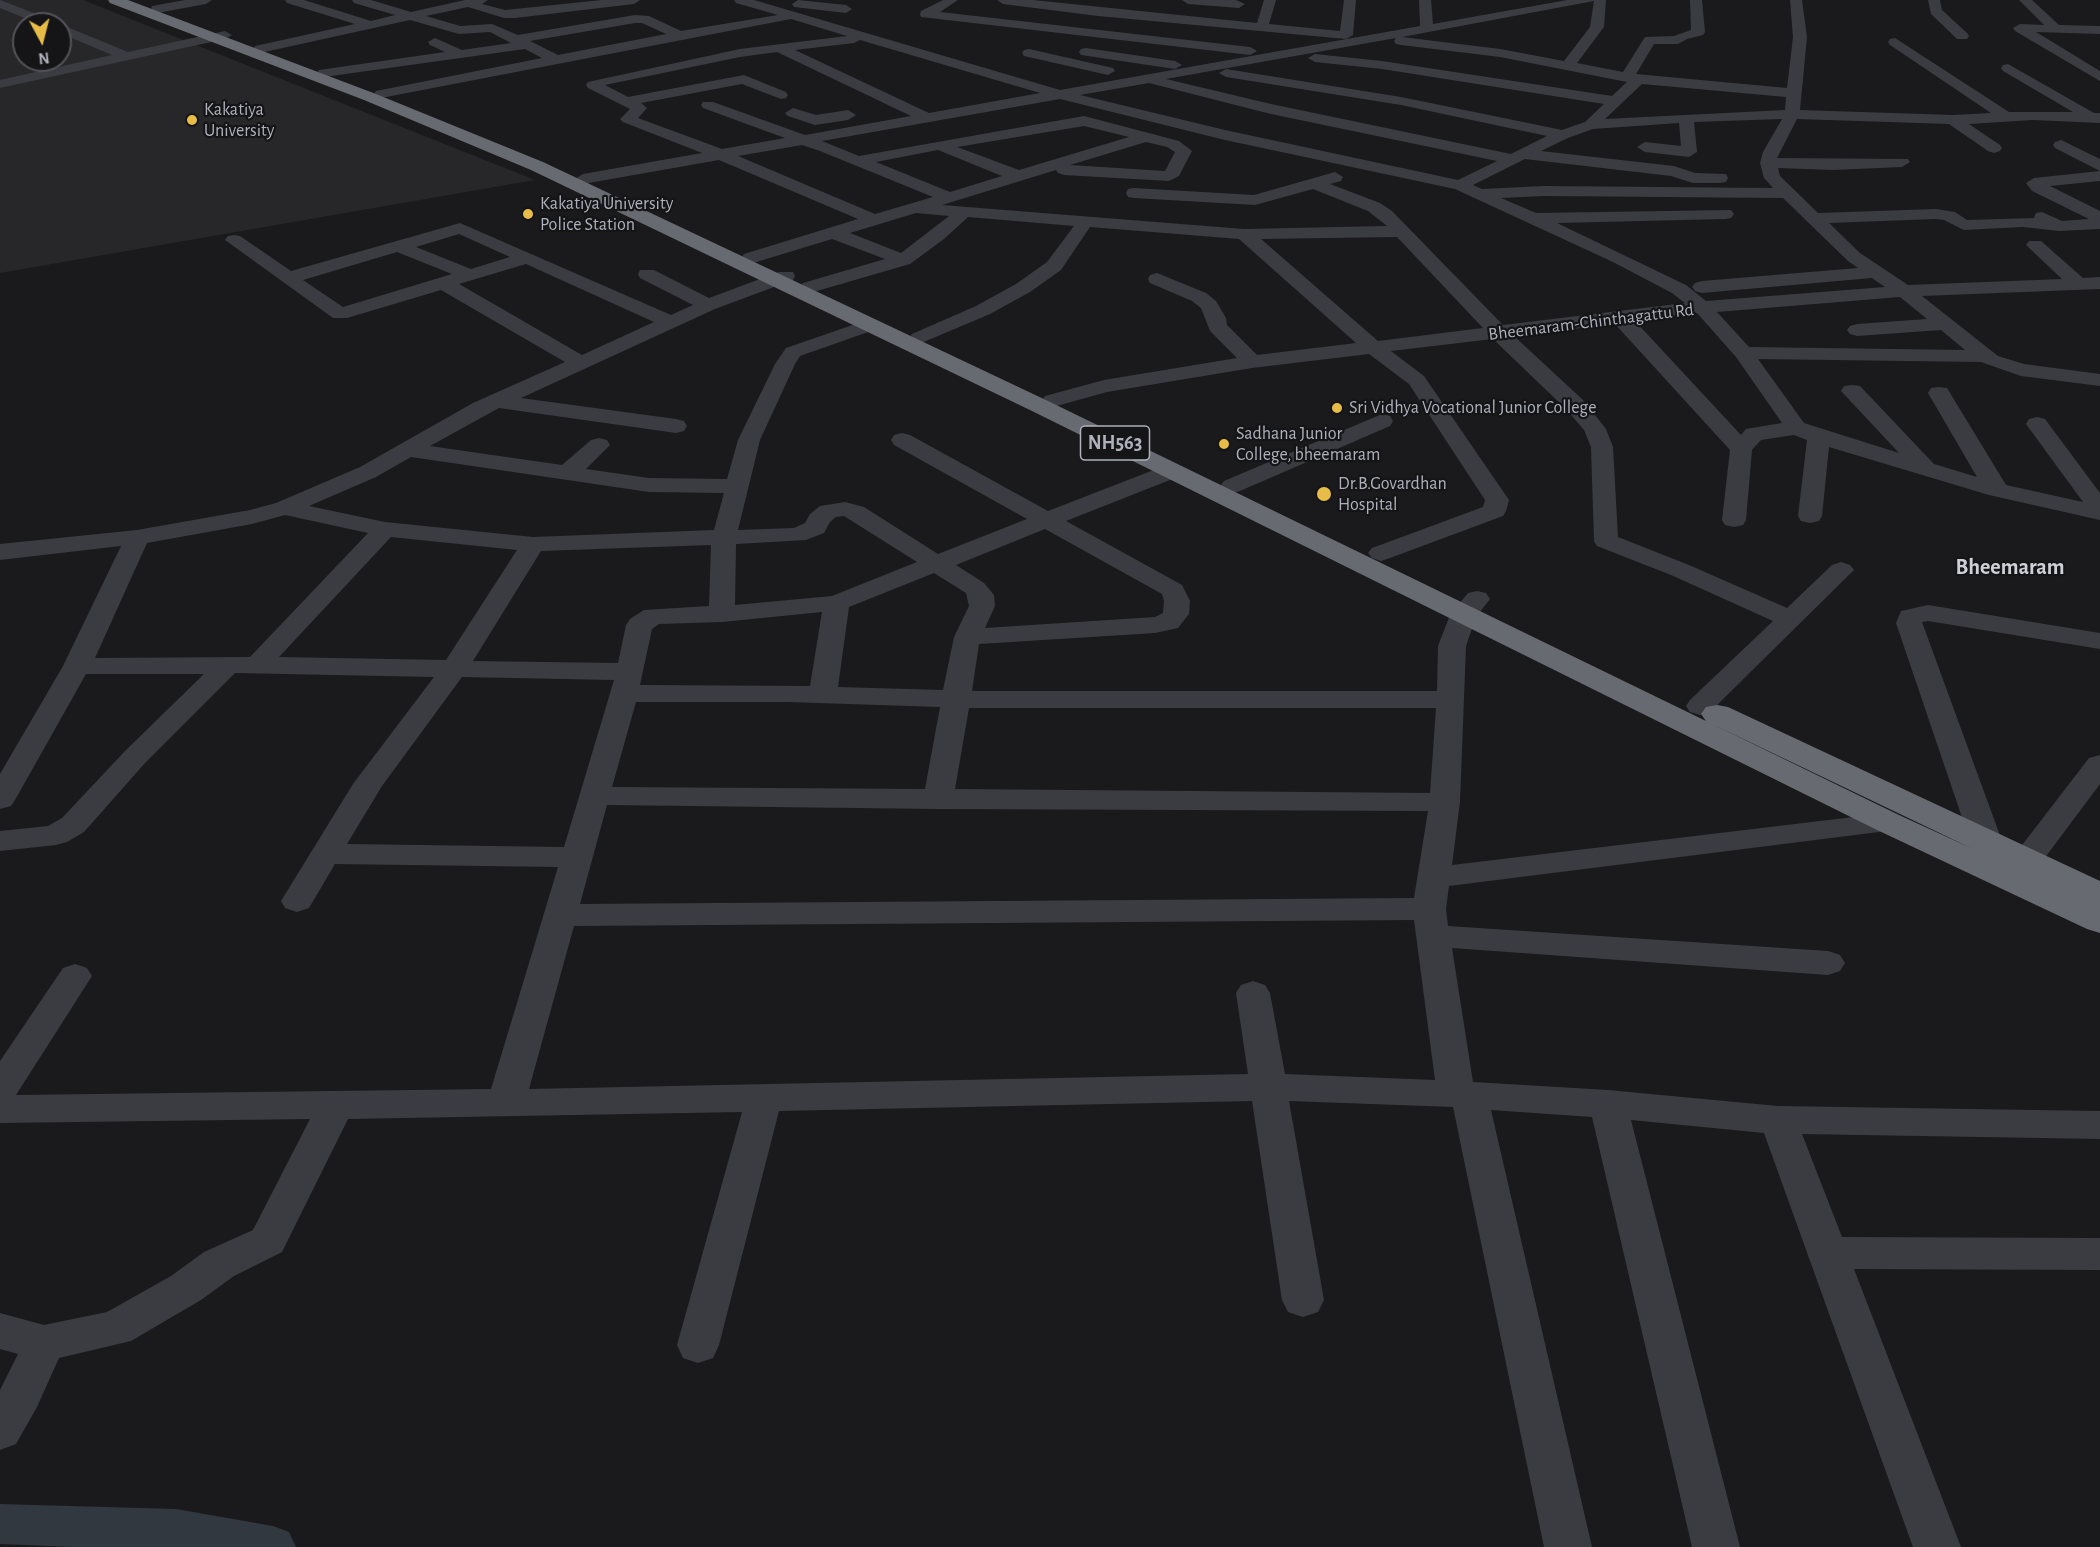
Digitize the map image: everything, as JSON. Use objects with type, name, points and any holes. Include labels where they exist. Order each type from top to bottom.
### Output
[{"type":"highway","name":"NH563","points":[[115,0],[219,37],[537,166],[779,278],[867,326],[1172,471],[1470,607],[1700,706],[2100,894]]},
{"type":"highway","name":"NH563","points":[[133,0],[219,37],[267,51],[381,94],[583,179],[750,258],[779,278],[810,287],[1381,554],[1470,607],[1887,822],[2100,921]]},
{"type":"street","points":[[157,9],[206,0]]},
{"type":"street","points":[[291,0],[392,32]]},
{"type":"street","points":[[358,0],[459,30],[492,28],[556,63]]},
{"type":"street","points":[[267,51],[460,2],[482,0]]},
{"type":"street","points":[[547,0],[574,7]]},
{"type":"street","points":[[460,2],[504,14],[634,0]]},
{"type":"street","points":[[740,0],[1059,94],[1225,135],[1460,185],[1680,289],[1702,307],[1904,291],[2100,283]]},
{"type":"street","points":[[762,0],[846,9]]},
{"type":"street","points":[[952,0],[926,14],[1382,65],[1615,101]]},
{"type":"street","points":[[1003,0],[1098,12],[1346,35],[1500,53],[1569,64],[1633,78],[1794,93]]},
{"type":"street","points":[[1098,12],[1108,0]]},
{"type":"street","points":[[1183,0],[1239,4]]},
{"type":"street","points":[[1178,19],[1191,0]]},
{"type":"street","points":[[1262,27],[1270,0]]},
{"type":"street","points":[[1346,35],[1350,0]]},
{"type":"street","points":[[1425,0],[1427,28]]},
{"type":"street","points":[[1493,0],[1499,26],[1500,53]]},
{"type":"street","points":[[1562,0],[1587,0]]},
{"type":"street","points":[[583,179],[1427,28],[1499,26],[1587,0]]},
{"type":"street","points":[[1569,64],[1597,27],[1600,0]]},
{"type":"street","points":[[1589,133],[1633,78],[1648,41],[1678,40],[1682,36],[1698,32],[1696,0]]},
{"type":"street","points":[[1796,0],[1800,37],[1783,180],[1813,218],[1854,257],[1904,291],[1986,356],[2004,366],[2021,370],[2100,380]]},
{"type":"street","points":[[1934,0],[1936,11],[1962,36]]},
{"type":"street","points":[[2025,0],[2055,28]]},
{"type":"street","points":[[956,33],[1032,2]]},
{"type":"street","points":[[0,3],[21,12]]},
{"type":"street","points":[[723,14],[746,23]]},
{"type":"street","points":[[381,94],[556,63],[680,35],[794,17]]},
{"type":"street","points":[[324,73],[460,54],[635,19],[644,19],[680,35]]},
{"type":"street","points":[[2100,30],[2022,27],[2020,29],[2100,77]]},
{"type":"street","points":[[1082,32],[1047,46],[1024,51],[1271,109],[1517,157],[1684,173],[1697,178],[1783,180]]},
{"type":"street","points":[[72,33],[128,57]]},
{"type":"street","points":[[0,84],[219,37]]},
{"type":"street","points":[[867,37],[740,53],[589,81],[597,88],[640,108],[628,119],[722,155],[876,221]]},
{"type":"street","points":[[435,42],[460,54]]},
{"type":"street","points":[[913,50],[933,42]]},
{"type":"street","points":[[1895,42],[2005,116]]},
{"type":"street","points":[[267,51],[338,43],[381,64]]},
{"type":"street","points":[[81,50],[101,46]]},
{"type":"street","points":[[1047,46],[1401,101],[1559,136],[1686,118],[1792,114],[1953,120],[2005,116],[2095,117]]},
{"type":"street","points":[[781,49],[928,118]]},
{"type":"street","points":[[984,71],[1002,64]]},
{"type":"street","points":[[795,69],[815,65]]},
{"type":"street","points":[[2008,68],[2095,117]]},
{"type":"street","points":[[628,101],[765,75]]},
{"type":"street","points":[[744,79],[781,95]]},
{"type":"street","points":[[708,105],[951,198]]},
{"type":"street","points":[[793,113],[815,120],[901,106]]},
{"type":"street","points":[[1684,173],[1689,152],[1686,118]]},
{"type":"street","points":[[1953,120],[1994,148]]},
{"type":"street","points":[[857,161],[1075,122],[1094,123],[1173,144],[1184,151],[1173,173],[1160,177],[1048,169]]},
{"type":"street","points":[[1460,185],[1559,136]]},
{"type":"street","points":[[750,258],[1048,169],[1146,137]]},
{"type":"street","points":[[2061,145],[2100,166]]},
{"type":"street","points":[[939,146],[1021,177]]},
{"type":"street","points":[[1633,146],[1689,152]]},
{"type":"street","points":[[1479,194],[1544,191],[1735,194],[1833,165],[1898,157]]},
{"type":"street","points":[[1120,192],[1247,201],[1316,184],[1365,165]]},
{"type":"street","points":[[2037,168],[2061,179]]},
{"type":"street","points":[[2100,176],[2034,183],[2100,218]]},
{"type":"street","points":[[1505,205],[1783,180]]},
{"type":"street","points":[[1002,183],[1049,186]]},
{"type":"street","points":[[1316,184],[1374,207],[1402,231],[1499,333],[1575,405],[1595,429],[1602,447],[1606,542],[1680,570],[1790,619]]},
{"type":"street","points":[[2021,206],[2059,226]]},
{"type":"street","points":[[918,208],[1244,234],[1402,231]]},
{"type":"street","points":[[810,287],[903,260],[938,235],[964,212]]},
{"type":"street","points":[[1534,218],[1740,213]]},
{"type":"street","points":[[1813,218],[1936,214],[1949,216],[1964,225],[2012,222],[2059,226],[2100,224]]},
{"type":"street","points":[[919,338],[983,310],[1023,288],[1054,266],[1085,222]]},
{"type":"street","points":[[1559,231],[1630,227]]},
{"type":"street","points":[[289,278],[460,228],[670,322]]},
{"type":"street","points":[[834,233],[903,260]]},
{"type":"street","points":[[1244,234],[1374,348],[1418,380],[1497,501],[1494,511],[1381,554]]},
{"type":"street","points":[[234,240],[340,314],[526,258]]},
{"type":"street","points":[[2035,244],[2079,284]]},
{"type":"street","points":[[398,246],[470,275]]},
{"type":"street","points":[[1769,280],[1751,267],[1854,257]]},
{"type":"street","points":[[1680,289],[1875,272]]},
{"type":"street","points":[[647,274],[708,305]]},
{"type":"street","points":[[0,552],[137,537],[252,517],[284,508],[368,472],[497,401],[708,305],[779,278]]},
{"type":"street","points":[[1157,279],[1199,297],[1209,304],[1216,318],[1216,327],[1252,362]]},
{"type":"street","points":[[443,283],[581,363]]},
{"type":"street","name":"Bheemaram-Chinthagattu Rd","points":[[1053,401],[1104,386],[1252,362],[1702,307],[1743,353],[1796,428]]},
{"type":"street","points":[[1621,318],[1741,449]]},
{"type":"street","points":[[1857,330],[1946,324]]},
{"type":"street","points":[[722,614],[724,538],[749,440],[793,351],[867,326]]},
{"type":"street","points":[[1743,353],[1986,356]]},
{"type":"street","points":[[1852,391],[1925,468]]},
{"type":"street","points":[[1939,393],[1997,490]]},
{"type":"street","points":[[497,401],[676,426]]},
{"type":"street","points":[[1232,486],[1382,421]]},
{"type":"street","points":[[2037,424],[2100,511]]},
{"type":"street","points":[[1734,520],[1741,449],[1754,434],[1796,428],[1819,437],[1997,490],[2100,511]]},
{"type":"street","points":[[1810,516],[1819,437]]},
{"type":"street","points":[[902,440],[1173,590],[1177,601],[1176,614],[1169,622],[1155,625],[967,638]]},
{"type":"street","points":[[566,474],[599,445]]},
{"type":"street","points":[[409,450],[649,485],[737,486]]},
{"type":"street","points":[[506,1103],[627,683],[639,625],[653,616],[722,614],[836,603],[1172,471]]},
{"type":"street","points":[[284,508],[385,529],[533,544],[797,535],[814,528],[819,519],[829,511],[845,508],[855,512],[975,588],[981,595],[982,606],[967,638],[938,800]]},
{"type":"street","points":[[257,665],[385,529]]},
{"type":"street","points":[[0,800],[8,774],[77,666],[112,596],[137,537]]},
{"type":"street","points":[[297,901],[369,784],[454,669],[533,544]]},
{"type":"street","points":[[1700,706],[1841,570]]},
{"type":"street","points":[[823,695],[836,603]]},
{"type":"street","points":[[1470,607],[1452,646],[1445,802],[1432,878],[1431,923],[1462,1094],[1568,1547]]},
{"type":"street","points":[[1986,841],[1909,623],[1910,617],[1929,613],[2100,642]]},
{"type":"street","points":[[77,666],[257,665],[454,669],[627,683],[823,695],[956,699],[1451,699]]},
{"type":"street","points":[[0,841],[56,835],[73,825],[135,757],[227,666]]},
{"type":"street","points":[[2027,860],[2100,764]]},
{"type":"street","points":[[594,796],[1445,802]]},
{"type":"street","points":[[1432,878],[1887,822]]},
{"type":"street","points":[[326,854],[577,857]]},
{"type":"street","points":[[560,915],[1431,923],[1673,951],[1828,963]]},
{"type":"street","points":[[0,1090],[75,976]]},
{"type":"street","points":[[1253,993],[1303,1300]]},
{"type":"street","points":[[0,1108],[506,1103],[1268,1087],[1462,1094],[1608,1104],[1778,1120],[2100,1125]]},
{"type":"street","points":[[698,1345],[764,1098]]},
{"type":"street","points":[[0,1331],[44,1342],[116,1328],[186,1288],[219,1264],[268,1240],[336,1104]]},
{"type":"street","points":[[1608,1104],[1716,1547]]},
{"type":"street","points":[[1778,1120],[1937,1547]]},
{"type":"street","points":[[1827,1253],[2100,1254]]},
{"type":"street","points":[[11,1412],[44,1342]]},
{"type":"shaded area","name":"Kakatiya University","points":[[0,0],[83,0],[535,180],[0,273]]},
{"type":"waterway","points":[[0,1524],[176,1530],[273,1547]]},
{"type":"place","name":"Kakatiya University","points":[[192,120]]},
{"type":"place","name":"Kakatiya University Police Station","points":[[528,214]]},
{"type":"place","name":"Sri Vidhya Vocational Junior College","points":[[1337,408]]},
{"type":"place","name":"Sadhana Junior College, bheemaram","points":[[1224,444]]},
{"type":"place","name":"Dr.B.Govardhan Hospital","points":[[1324,494]]},
{"type":"district","name":"Bheemaram","points":[[2010,567]]}]
